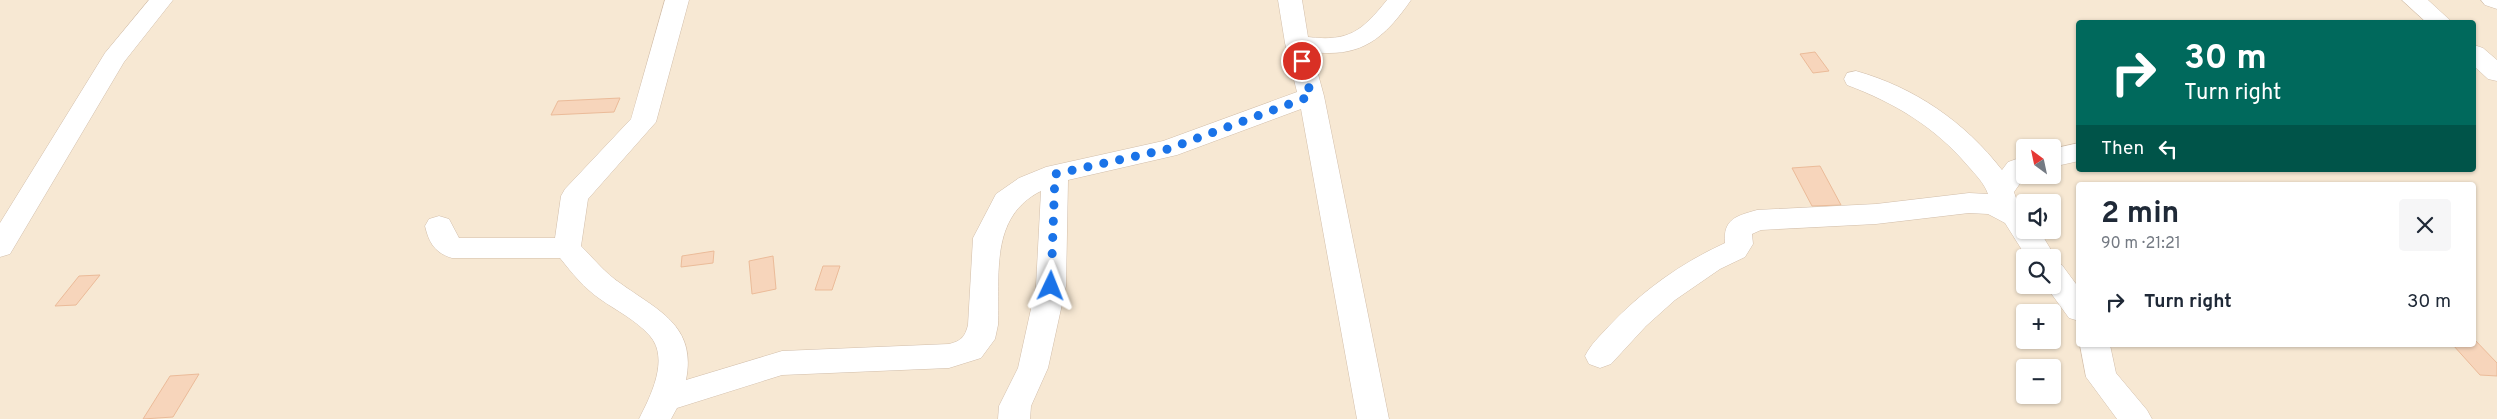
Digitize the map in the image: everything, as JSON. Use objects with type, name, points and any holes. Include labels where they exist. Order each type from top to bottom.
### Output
[{"type":"street","points":[[0,247],[114,58],[161,0]]},
{"type":"street","points":[[567,248],[575,196],[643,122],[677,0]]},
{"type":"street","points":[[1290,0],[1297,43],[1311,96],[1373,419]]},
{"type":"street","points":[[1297,43],[1347,46],[1370,34],[1399,0]]},
{"type":"street","points":[[2414,0],[2438,20]]},
{"type":"street","points":[[2493,0],[2497,2]]},
{"type":"street","points":[[2476,55],[2497,73]]},
{"type":"street","points":[[1856,79],[1898,95],[1935,118],[1960,139],[1992,175],[2004,199],[2036,249]]},
{"type":"street","points":[[661,408],[782,363],[949,356],[970,350],[980,339],[983,325],[987,238],[995,219],[1006,201],[1029,185],[1055,174],[1168,149],[1311,96]]},
{"type":"street","points":[[2061,156],[2076,153]]},
{"type":"street","points":[[1600,356],[1634,318],[1665,292],[1710,262],[1735,250],[1739,244],[1738,229],[1757,220],[1876,214],[1969,203],[1989,204],[2004,199],[2016,170]]},
{"type":"street","points":[[1014,419],[1015,406],[1034,368],[1051,286],[1055,174]]},
{"type":"street","points":[[439,226],[442,239],[452,248],[567,248],[601,284],[649,318],[666,334],[673,359],[661,408]]},
{"type":"street","points":[[2061,286],[2076,306]]},
{"type":"street","points":[[2095,347],[2101,377],[2136,419]]},
{"type":"shaded area","points":[[0,0],[2497,0],[2497,419],[0,419]]},
{"type":"building","points":[[1815,52],[1829,71],[1813,73],[1800,54]]},
{"type":"building","points":[[620,98],[614,112],[551,115],[558,101]]},
{"type":"building","points":[[1820,166],[1841,205],[1812,206],[1792,168]]},
{"type":"building","points":[[714,251],[713,263],[681,267],[682,256]]},
{"type":"building","points":[[773,256],[776,289],[752,294],[749,261]]},
{"type":"building","points":[[823,266],[840,266],[832,290],[815,290]]},
{"type":"building","points":[[100,275],[76,305],[55,306],[79,276]]},
{"type":"building","points":[[2476,341],[2497,363],[2497,376],[2480,375],[2455,347],[2476,347]]},
{"type":"building","points":[[199,374],[173,417],[143,419],[170,376]]},
{"type":"route","points":[[1051,286],[1055,174],[1168,149],[1311,96],[1302,61]]}]
